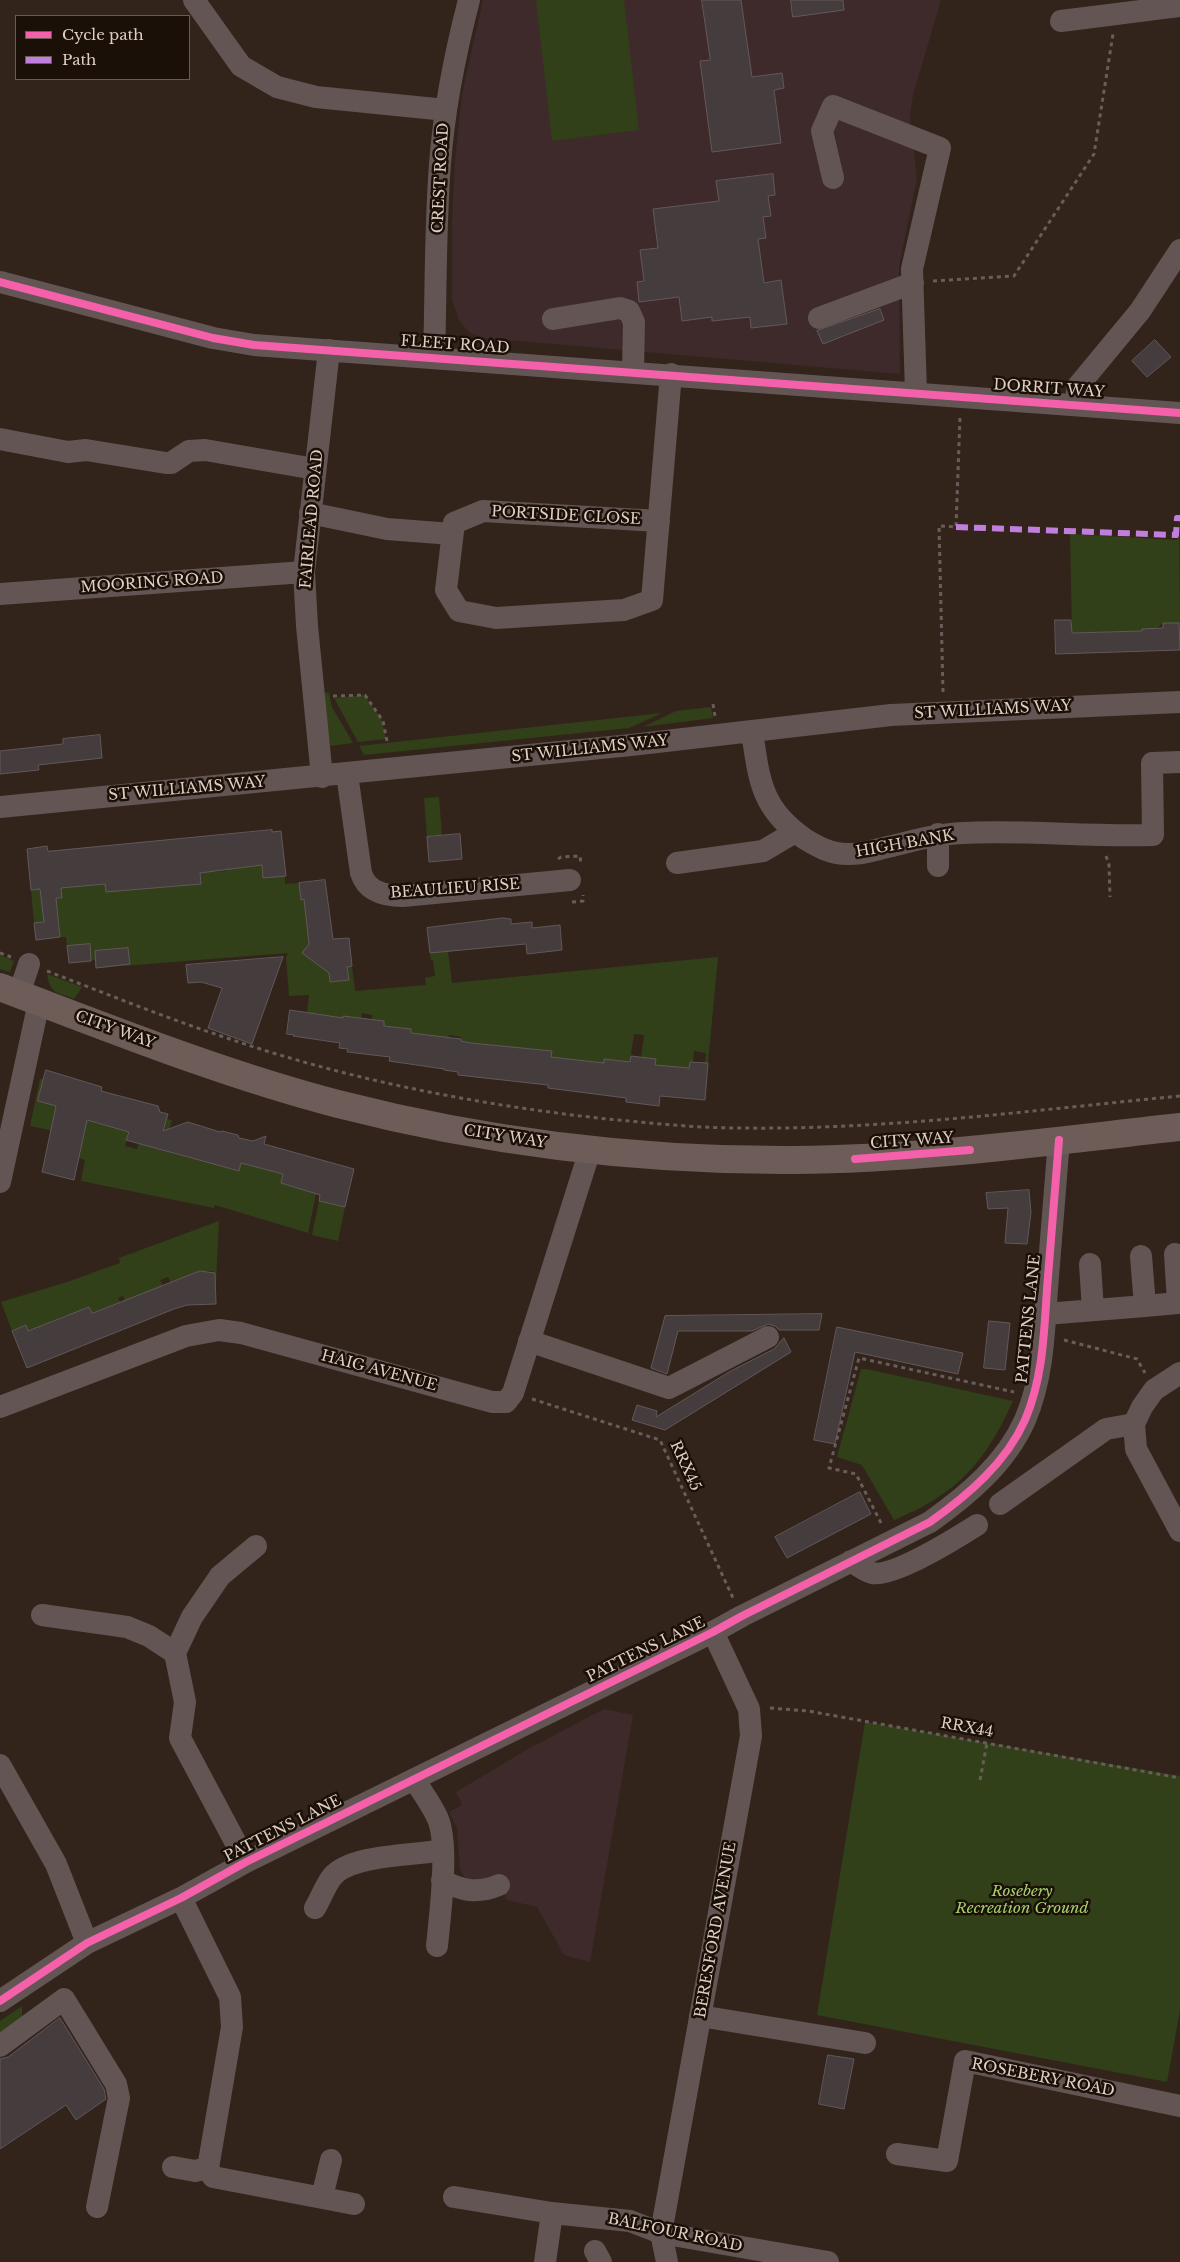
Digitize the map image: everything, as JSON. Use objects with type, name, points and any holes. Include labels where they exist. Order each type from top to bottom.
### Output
[{"type":"main road","name":"CITY WAY","points":[[20,994],[242,1076],[335,1103],[463,1131],[590,1150],[707,1158],[855,1159],[946,1152],[1180,1127]]},
{"type":"street","points":[[194,0],[241,66],[277,87],[316,97],[446,110]]},
{"type":"street","name":"CREST ROAD","points":[[434,358],[440,164],[446,110],[458,42],[469,0]]},
{"type":"street","points":[[1061,21],[1180,6]]},
{"type":"street","points":[[833,178],[822,131],[833,106],[940,148],[912,269],[916,392]]},
{"type":"street","points":[[1076,405],[1078,386],[1135,318],[1180,250]]},
{"type":"street","name":"FLEET ROAD","points":[[0,282],[223,340],[269,346],[916,392]]},
{"type":"street","points":[[819,318],[913,283]]},
{"type":"street","points":[[553,319],[620,308],[629,311],[634,322],[634,372]]},
{"type":"street","name":"FAIRLEAD ROAD","points":[[322,777],[307,626],[304,572],[330,350]]},
{"type":"street","name":"PORTSIDE CLOSE","points":[[659,521],[484,511],[454,523],[446,590],[459,611],[496,618],[624,610],[652,600],[659,521],[671,374]]},
{"type":"street","name":"DORRIT WAY","points":[[916,392],[1180,413]]},
{"type":"street","points":[[0,439],[68,452],[86,450],[166,463],[171,463],[189,451],[205,450],[315,469]]},
{"type":"street","points":[[310,514],[387,529],[452,534]]},
{"type":"street","name":"MOORING ROAD","points":[[0,594],[304,572]]},
{"type":"street","name":"ST WILLIAMS WAY","points":[[0,807],[631,746],[852,719],[943,711],[1180,702]]},
{"type":"street","name":"HIGH BANK","points":[[752,731],[758,768],[766,796],[780,819],[820,849],[846,854],[864,852],[938,834],[990,832],[1104,836],[1153,835],[1152,763],[1180,762]]},
{"type":"street","name":"BEAULIEU RISE","points":[[347,774],[360,873],[368,884],[380,893],[390,896],[411,895],[570,880]]},
{"type":"street","points":[[677,863],[764,851],[795,832]]},
{"type":"street","points":[[938,834],[938,866]]},
{"type":"street","points":[[0,1182],[20,994],[29,964]]},
{"type":"street","name":"PATTENS LANE","points":[[0,2001],[87,1943],[181,1898],[246,1862],[713,1632],[930,1522],[974,1488],[1004,1454],[1015,1438],[1035,1396],[1039,1378],[1044,1325],[1059,1140]]},
{"type":"street","points":[[513,1393],[590,1150]]},
{"type":"street","points":[[1044,1325],[1093,1310],[1178,1303],[1175,1254]]},
{"type":"street","points":[[1141,1256],[1145,1306]]},
{"type":"street","points":[[1090,1264],[1093,1310]]},
{"type":"street","name":"HAIG AVENUE","points":[[0,1407],[186,1336],[219,1330],[241,1333],[499,1403],[508,1401],[513,1393]]},
{"type":"street","points":[[529,1340],[669,1388],[768,1337]]},
{"type":"street","points":[[1180,1373],[1154,1390],[1142,1407],[1134,1424],[1136,1449],[1180,1531]]},
{"type":"street","points":[[1000,1504],[1106,1430],[1134,1424]]},
{"type":"street","points":[[851,1561],[872,1573],[886,1572],[946,1544],[977,1525]]},
{"type":"street","points":[[246,1862],[180,1738],[185,1702],[175,1653],[192,1617],[220,1576],[256,1546]]},
{"type":"street","points":[[42,1614],[127,1627],[149,1636],[175,1653]]},
{"type":"street","name":"BERESFORD AVENUE","points":[[661,2233],[751,1736],[749,1709],[713,1632]]},
{"type":"street","points":[[0,1765],[56,1864],[87,1943]]},
{"type":"street","points":[[414,1779],[438,1820],[442,1850],[442,1880],[437,1946]]},
{"type":"street","points":[[315,1908],[332,1877],[345,1866],[373,1859],[442,1850]]},
{"type":"street","points":[[442,1880],[455,1888],[470,1891],[487,1890],[499,1885]]},
{"type":"street","points":[[181,1898],[230,1997],[232,2027],[208,2168],[213,2177],[354,2204]]},
{"type":"street","points":[[32,1980],[48,2010]]},
{"type":"street","points":[[0,2046],[64,1999],[116,2084],[119,2098],[97,2207]]},
{"type":"street","points":[[700,2016],[866,2043]]},
{"type":"street","name":"ROSEBERY ROAD","points":[[897,2154],[947,2162],[965,2061],[1180,2106]]},
{"type":"street","points":[[322,2197],[331,2160]]},
{"type":"street","points":[[173,2167],[195,2171],[208,2168]]},
{"type":"street","name":"BALFOUR ROAD","points":[[454,2197],[552,2213],[630,2221],[661,2233],[828,2262]]},
{"type":"street","points":[[546,2257],[552,2213]]},
{"type":"street","points":[[661,2233],[667,2262]]},
{"type":"path","points":[[913,283],[1014,276],[1094,154],[1117,13]]},
{"type":"path","points":[[943,692],[939,526],[956,527],[960,396]]},
{"type":"path","points":[[331,696],[365,695],[384,721],[387,741]]},
{"type":"path","points":[[713,704],[715,717]]},
{"type":"path","points":[[1104,836],[1105,853],[1109,865],[1110,897]]},
{"type":"path","points":[[0,953],[251,1046],[330,1068],[418,1089],[546,1112],[708,1127],[841,1126],[930,1121],[1180,1096]]},
{"type":"path","points":[[1044,1325],[1137,1359],[1154,1390]]},
{"type":"path","points":[[891,1541],[856,1474],[829,1468],[859,1358],[1035,1396]]},
{"type":"path","points":[[980,1780],[987,1743]]},
{"type":"shaded area","points":[[483,0],[941,0],[913,95],[910,115],[917,179],[899,266],[900,374],[484,338],[470,333],[459,320],[452,300],[452,223],[455,161],[462,94]]},
{"type":"shaded area","points":[[604,1709],[633,1715],[590,1962],[564,1955],[537,1907],[507,1900],[496,1878],[487,1883],[467,1879],[464,1876],[460,1870],[457,1828],[449,1812],[462,1805],[456,1792],[528,1749]]},
{"type":"green space","points":[[536,0],[624,0],[639,130],[552,141]]},
{"type":"green space","points":[[1179,520],[1180,626],[1179,623],[1163,623],[1157,628],[1142,629],[1142,631],[1072,633],[1070,534],[1177,540]]},
{"type":"green space","points":[[323,692],[329,693],[332,707],[353,743],[330,746]]},
{"type":"green space","points":[[364,695],[381,718],[386,739],[358,742],[334,698]]},
{"type":"green space","points":[[711,707],[713,718],[643,727],[676,711]]},
{"type":"green space","points":[[662,713],[629,728],[364,755],[359,746]]},
{"type":"green space","points":[[439,797],[442,835],[427,837],[424,798]]},
{"type":"green space","points":[[197,839],[211,863],[212,872],[227,871],[226,862],[284,856],[285,884],[299,883],[301,899],[304,899],[307,925],[324,924],[306,947],[314,954],[310,959],[318,965],[329,951],[330,982],[349,980],[347,967],[352,966],[355,991],[426,985],[425,978],[435,976],[430,953],[448,951],[452,983],[718,957],[708,1063],[705,1063],[706,1053],[694,1051],[693,1063],[690,1062],[689,1074],[675,1073],[676,1067],[671,1066],[670,1073],[641,1058],[644,1035],[634,1034],[630,1062],[605,1059],[603,1072],[550,1065],[552,1051],[525,1048],[525,1050],[471,1047],[471,1042],[461,1041],[461,1037],[449,1035],[447,1045],[429,1036],[421,1036],[410,1040],[411,1029],[394,1027],[393,1039],[382,1040],[384,1021],[372,1020],[372,1015],[362,1013],[361,1018],[341,1032],[307,1013],[309,995],[289,996],[286,957],[288,953],[96,968],[95,960],[69,963],[66,937],[60,937],[59,921],[34,923],[31,890],[40,889],[42,900],[62,898],[61,888],[105,884],[106,892],[116,891],[114,874],[201,884]]},
{"type":"green space","points":[[0,955],[14,961],[10,972],[0,969]]},
{"type":"green space","points":[[47,974],[82,987],[74,999],[63,995],[52,989]]},
{"type":"green space","points":[[40,1079],[44,1079],[38,1101],[68,1109],[105,1092],[96,1123],[126,1131],[135,1107],[125,1146],[137,1149],[140,1138],[163,1133],[167,1119],[172,1120],[164,1151],[204,1162],[224,1159],[222,1167],[239,1171],[241,1163],[283,1174],[281,1183],[316,1194],[308,1233],[215,1205],[214,1208],[81,1181],[85,1160],[78,1158],[82,1141],[50,1133],[50,1130],[30,1126]]},
{"type":"green space","points":[[319,1201],[345,1207],[338,1241],[312,1235]]},
{"type":"green space","points":[[219,1221],[216,1282],[213,1271],[198,1271],[198,1282],[171,1283],[168,1277],[160,1280],[163,1286],[125,1301],[123,1296],[118,1298],[120,1302],[92,1313],[89,1307],[81,1310],[70,1323],[66,1315],[29,1332],[26,1326],[12,1331],[1,1302],[67,1282],[120,1263],[119,1258]]},
{"type":"green space","points":[[861,1369],[1013,1401],[991,1442],[967,1474],[935,1499],[894,1520],[862,1465],[837,1457]]},
{"type":"green space","name":"Rosebery Recreation Ground","points":[[865,1722],[1180,1776],[1180,2010],[1167,2082],[817,2015]]},
{"type":"green space","points":[[22,2006],[22,2017],[0,2041],[0,2021]]},
{"type":"building","points":[[702,0],[741,0],[752,77],[782,73],[784,88],[774,90],[781,143],[712,152],[700,61],[710,60]]},
{"type":"building","points":[[791,0],[843,0],[844,10],[793,17]]},
{"type":"building","points":[[773,174],[775,195],[768,196],[771,216],[763,217],[766,238],[758,239],[764,283],[781,280],[787,324],[751,328],[750,317],[712,321],[712,317],[682,321],[679,297],[639,302],[637,282],[644,281],[640,250],[658,248],[653,209],[719,201],[716,181]]},
{"type":"building","points":[[880,309],[884,320],[823,344],[817,331]]},
{"type":"building","points":[[1155,340],[1171,357],[1147,377],[1132,361]]},
{"type":"building","points":[[1055,620],[1071,620],[1072,633],[1142,631],[1142,629],[1163,628],[1163,623],[1179,623],[1180,650],[1056,654]]},
{"type":"building","points":[[100,735],[102,758],[38,765],[39,770],[0,774],[0,751],[63,744],[63,739]]},
{"type":"building","points":[[272,830],[272,832],[281,831],[286,876],[263,878],[262,865],[200,873],[201,884],[106,892],[105,884],[61,888],[62,898],[56,898],[60,937],[36,940],[34,923],[44,922],[40,889],[31,890],[27,849],[47,846],[48,851]]},
{"type":"building","points":[[460,834],[462,859],[429,862],[427,837]]},
{"type":"building","points":[[325,880],[333,939],[349,938],[352,966],[347,967],[349,980],[330,982],[329,973],[302,953],[309,944],[304,899],[301,900],[299,883]]},
{"type":"building","points":[[503,918],[511,919],[511,924],[532,922],[532,928],[560,925],[562,950],[527,954],[526,944],[430,953],[427,928]]},
{"type":"building","points":[[90,944],[91,961],[69,963],[67,946]]},
{"type":"building","points":[[128,948],[130,964],[96,968],[95,951]]},
{"type":"building","points":[[283,957],[252,1044],[208,1028],[222,988],[201,982],[188,983],[186,965]]},
{"type":"building","points":[[290,1010],[343,1018],[343,1016],[384,1021],[384,1026],[411,1029],[411,1033],[461,1039],[461,1041],[471,1043],[552,1051],[551,1057],[604,1063],[604,1059],[630,1062],[631,1056],[656,1059],[655,1065],[689,1068],[690,1062],[708,1063],[705,1100],[660,1096],[659,1106],[626,1102],[626,1098],[548,1088],[548,1085],[458,1075],[458,1072],[444,1069],[389,1061],[390,1057],[347,1052],[348,1049],[339,1048],[340,1043],[287,1034]]},
{"type":"building","points":[[46,1070],[102,1087],[101,1091],[158,1106],[160,1112],[168,1114],[163,1131],[188,1122],[220,1132],[238,1135],[239,1138],[253,1141],[266,1136],[264,1144],[354,1169],[345,1207],[319,1201],[320,1195],[281,1183],[283,1174],[241,1163],[239,1171],[126,1140],[129,1132],[87,1120],[74,1180],[42,1172],[56,1106],[38,1101]]},
{"type":"building","points":[[1029,1190],[1031,1213],[1027,1244],[1005,1243],[1008,1208],[988,1209],[986,1193]]},
{"type":"building","points":[[200,1271],[215,1273],[216,1304],[187,1305],[174,1309],[27,1368],[12,1331],[26,1325],[28,1331],[89,1307],[92,1313]]},
{"type":"building","points":[[822,1314],[819,1330],[779,1330],[775,1326],[768,1324],[752,1331],[678,1331],[667,1374],[651,1368],[665,1316]]},
{"type":"building","points":[[989,1321],[1010,1323],[1005,1370],[984,1368]]},
{"type":"building","points":[[837,1327],[963,1353],[958,1374],[855,1352],[835,1444],[814,1440]]},
{"type":"building","points":[[784,1338],[791,1352],[665,1430],[632,1420],[637,1405],[657,1411],[656,1417],[729,1372],[774,1349]]},
{"type":"building","points":[[860,1492],[871,1514],[787,1558],[775,1537]]},
{"type":"building","points":[[60,2018],[104,2089],[106,2099],[76,2120],[66,2105],[0,2149],[0,2059],[8,2057]]},
{"type":"building","points":[[828,2055],[854,2059],[844,2109],[819,2104]]},
{"type":"marked path","points":[[956,527],[1176,535],[1177,518],[1180,518]]},
{"type":"cycle path","points":[[0,282],[213,338],[254,345],[1180,413]]},
{"type":"cycle path","points":[[0,2001],[87,1943],[181,1898],[246,1862],[713,1632],[930,1522],[958,1501],[997,1464],[1017,1436],[1025,1420],[1036,1388],[1043,1339],[1059,1140]]},
{"type":"cycle path","points":[[855,1159],[970,1150]]}]
